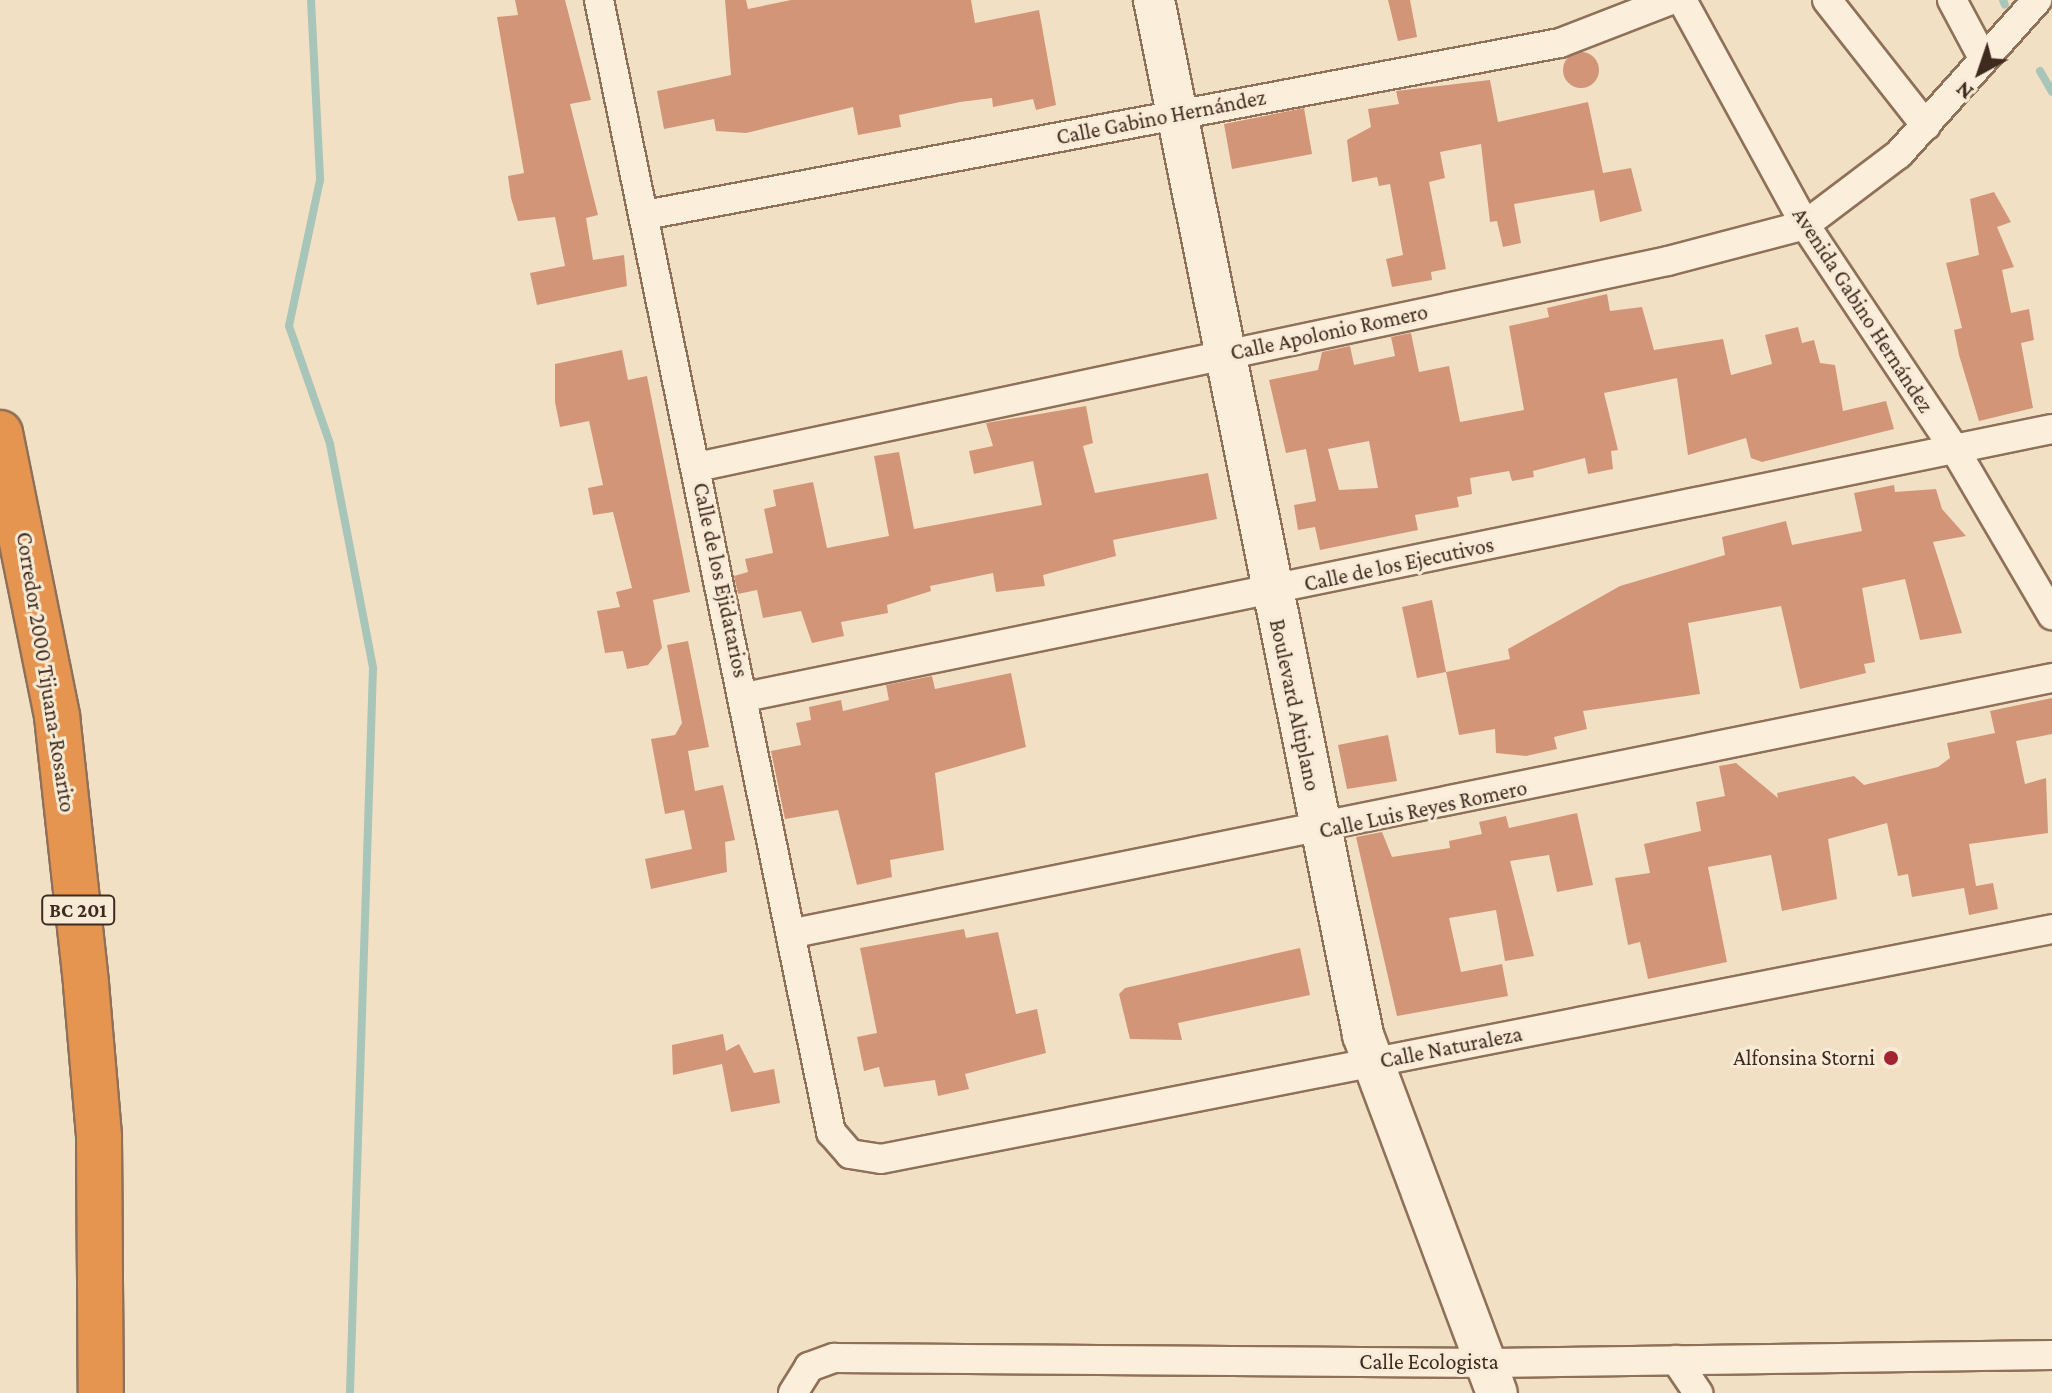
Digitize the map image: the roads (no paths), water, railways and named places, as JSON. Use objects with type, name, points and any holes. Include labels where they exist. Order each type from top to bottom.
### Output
[{"type":"highway","name":"Corredor 2000 Tijuana-Rosarito","points":[[0,433],[57,716],[86,984],[99,1137],[101,1393]]},
{"type":"street","name":"Calle de los Ejidatarios","points":[[599,0],[794,933],[831,1132],[850,1154]]},
{"type":"street","name":"Boulevard Altiplano","points":[[1154,0],[1223,354],[1371,1063],[1494,1378]]},
{"type":"street","name":"Calle Gabino Hernández","points":[[645,215],[1560,43],[1671,0]]},
{"type":"street","name":"Avenida Gabino Hernández","points":[[1682,0],[1805,225],[1954,448],[2052,615]]},
{"type":"street","points":[[1827,0],[1926,126]]},
{"type":"street","points":[[1952,0],[1983,58]]},
{"type":"street","name":"Calle Apolonio Romero","points":[[697,467],[1805,225],[1856,193],[1926,126],[2037,0]]},
{"type":"street","name":"Calle de los Ejecutivos","points":[[745,697],[2052,429]]},
{"type":"street","name":"Calle Luis Reyes Romero","points":[[794,933],[1321,831],[2052,678]]},
{"type":"street","name":"Calle Naturaleza","points":[[850,1154],[881,1159],[2052,929]]},
{"type":"street","name":"Calle Ecologista","points":[[793,1393],[809,1367],[834,1358],[1494,1378],[1676,1360],[2052,1355]]},
{"type":"street","points":[[1676,1360],[1698,1393]]},
{"type":"waterway","points":[[311,0],[320,180],[289,326],[330,444],[373,668],[350,1393]]},
{"type":"waterway","points":[[2003,0],[2005,5]]},
{"type":"waterway","points":[[2040,71],[2052,92]]},
{"type":"place","name":"Alfonsina Storni","points":[[1891,1058]]}]
